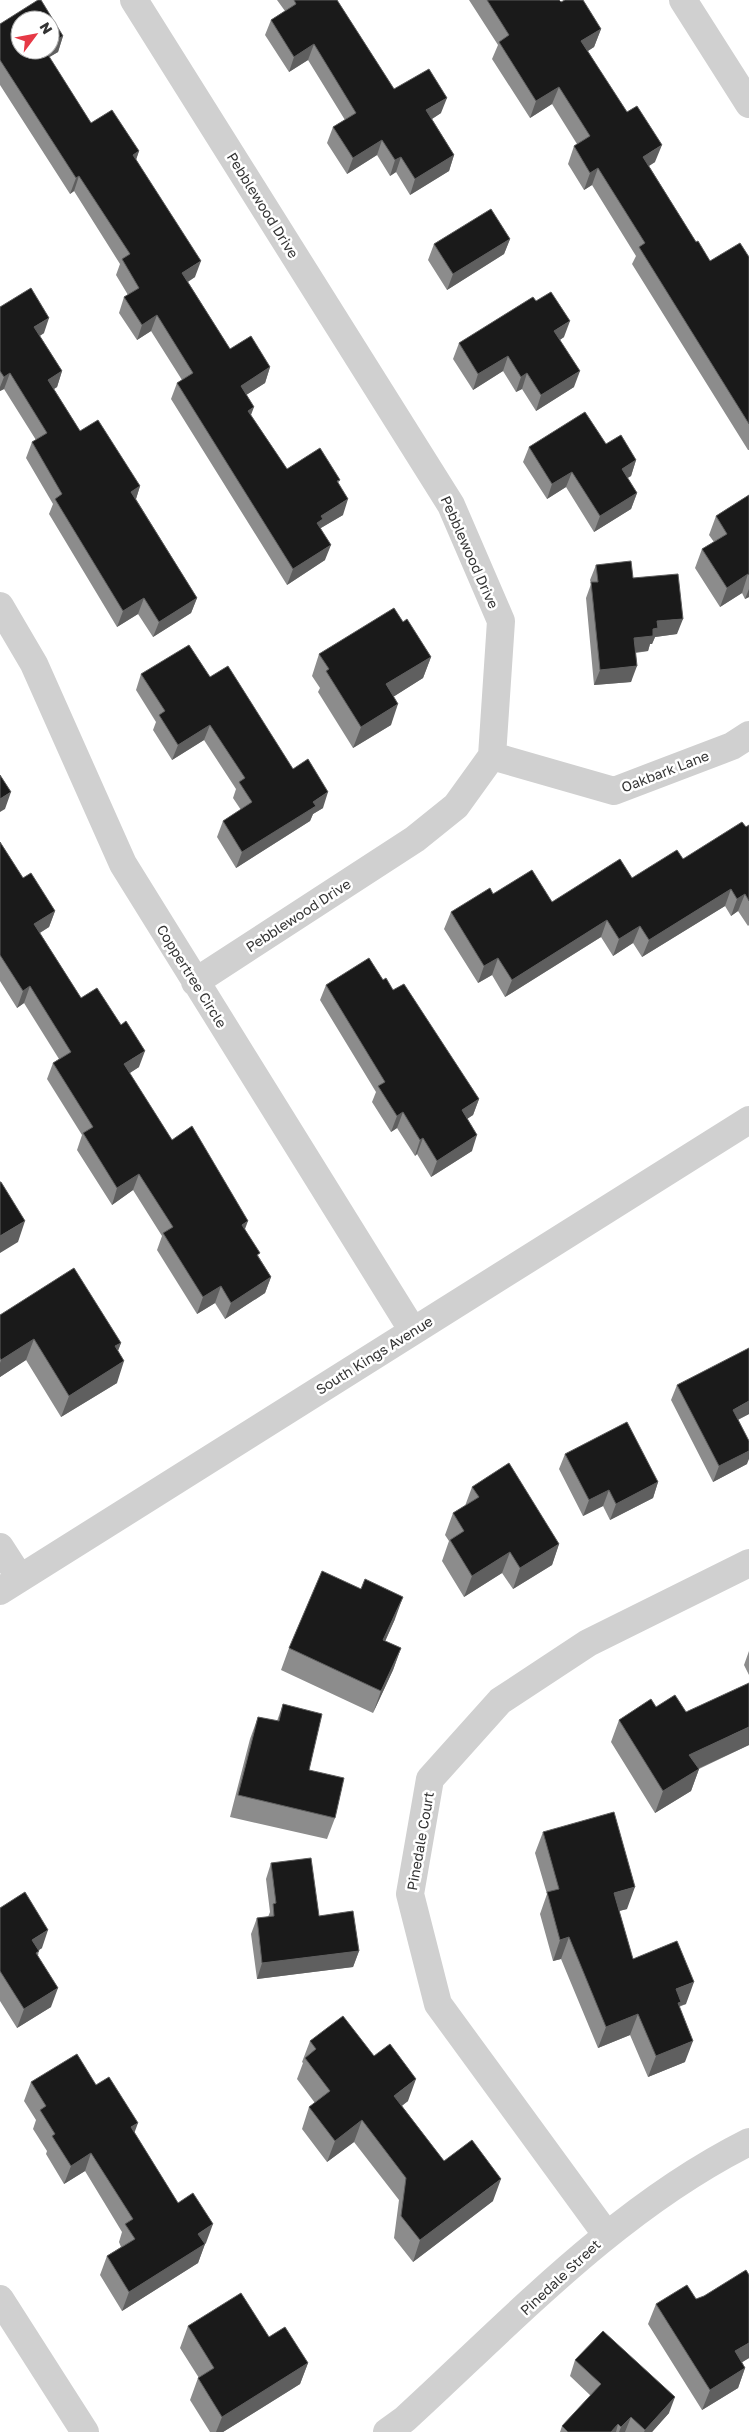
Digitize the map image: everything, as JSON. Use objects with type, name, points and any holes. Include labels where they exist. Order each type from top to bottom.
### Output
[{"type":"street","name":"Pebblewood Drive","points":[[134,0],[451,505],[501,621],[492,756],[456,806],[415,839],[195,982]]},
{"type":"street","points":[[683,0],[749,104]]},
{"type":"street","name":"Coppertree Circle","points":[[0,606],[34,664],[123,864],[414,1331]]},
{"type":"street","name":"Oakbark Lane","points":[[492,756],[614,791],[732,746],[749,735]]},
{"type":"street","name":"South Kings Avenue","points":[[10,1585],[749,1120]]},
{"type":"street","points":[[0,1547],[10,1585]]},
{"type":"street","name":"Pinedale Court","points":[[606,2234],[438,2004],[410,1894],[430,1779],[500,1701],[588,1643],[749,1563]]},
{"type":"street","name":"Pinedale Street","points":[[387,2432],[405,2419],[606,2234],[715,2159],[749,2142]]},
{"type":"street","points":[[0,2300],[85,2432]]},
{"type":"building","points":[[41,0],[47,10],[22,10]]},
{"type":"building","points":[[294,0],[337,0],[394,89],[429,69],[447,98],[426,110],[454,155],[415,179],[401,157],[395,160],[382,140],[353,158],[333,127],[356,113],[314,44],[294,57],[271,20],[296,4]]},
{"type":"building","points":[[487,0],[559,0],[561,2],[565,0],[583,0],[601,29],[581,41],[627,112],[637,106],[662,145],[643,157],[696,242],[698,241],[710,261],[740,243],[749,257],[749,424],[639,247],[645,243],[598,168],[590,173],[574,146],[590,136],[559,87],[536,101],[499,42],[509,35]]},
{"type":"building","points":[[10,18],[10,60],[51,60],[91,123],[112,110],[139,151],[133,155],[201,261],[182,273],[230,349],[251,336],[270,367],[241,386],[254,407],[248,411],[287,469],[320,448],[340,480],[337,481],[348,499],[321,516],[323,519],[317,523],[331,545],[293,569],[177,383],[193,373],[157,315],[142,325],[124,297],[139,288],[122,259],[130,254],[79,176],[76,178],[0,60],[0,24]]},
{"type":"building","points":[[491,209],[510,239],[453,274],[434,244]]},
{"type":"building","points":[[31,288],[49,318],[34,327],[62,371],[48,380],[80,431],[98,420],[140,486],[131,492],[197,598],[159,622],[144,598],[123,611],[55,499],[62,494],[32,442],[47,433],[10,373],[4,377],[0,371],[0,307]]},
{"type":"building","points":[[551,292],[570,321],[554,331],[580,371],[541,395],[527,373],[521,377],[508,356],[478,374],[459,343],[533,297],[536,301]]},
{"type":"building","points":[[585,412],[606,444],[621,435],[636,460],[622,469],[637,493],[600,516],[572,472],[552,484],[529,447]]},
{"type":"building","points":[[749,495],[749,575],[727,588],[702,549],[727,534],[716,516]]},
{"type":"building","points":[[631,561],[633,578],[678,574],[683,619],[657,621],[658,628],[653,629],[653,636],[634,638],[637,666],[600,670],[591,582],[598,582],[596,565]]},
{"type":"building","points":[[394,608],[403,622],[407,619],[431,657],[386,684],[398,704],[361,727],[326,671],[329,669],[319,654]]},
{"type":"building","points":[[189,645],[210,677],[228,666],[293,769],[308,759],[328,792],[313,802],[316,806],[242,852],[223,821],[252,802],[239,782],[245,778],[210,725],[178,745],[159,715],[165,711],[141,674]]},
{"type":"building","points":[[0,775],[11,792],[0,799]]},
{"type":"building","points":[[742,822],[746,827],[749,825],[749,901],[745,894],[737,899],[731,889],[649,940],[640,926],[619,939],[607,920],[512,980],[498,958],[484,966],[451,912],[490,888],[493,894],[532,870],[552,902],[620,859],[632,878],[677,850],[683,859]]},
{"type":"building","points":[[0,842],[23,878],[31,873],[55,911],[34,924],[81,998],[97,988],[121,1025],[126,1021],[145,1051],[124,1064],[172,1140],[192,1126],[248,1221],[242,1225],[260,1253],[257,1255],[271,1277],[231,1303],[221,1286],[203,1297],[163,1233],[173,1227],[139,1174],[117,1188],[83,1133],[93,1127],[53,1063],[71,1052],[30,986],[23,991],[0,955]]},
{"type":"building","points":[[369,958],[383,980],[386,978],[393,990],[404,984],[479,1099],[462,1110],[477,1135],[437,1161],[423,1138],[420,1140],[403,1112],[397,1116],[378,1086],[385,1082],[326,985]]},
{"type":"building","points":[[0,1182],[25,1221],[0,1236]]},
{"type":"building","points":[[74,1268],[121,1343],[115,1346],[124,1361],[69,1396],[34,1339],[1,1360],[0,1315]]},
{"type":"building","points":[[749,1348],[749,1401],[733,1410],[749,1441],[749,1451],[719,1466],[677,1385]]},
{"type":"building","points":[[627,1422],[658,1482],[616,1504],[609,1490],[589,1500],[565,1454]]},
{"type":"building","points":[[509,1463],[559,1544],[520,1568],[510,1552],[472,1576],[450,1540],[464,1531],[453,1513],[479,1497],[472,1487]]},
{"type":"building","points":[[322,1571],[361,1589],[365,1579],[403,1597],[383,1640],[401,1648],[381,1691],[289,1648]]},
{"type":"building","points":[[749,1683],[749,1727],[689,1755],[699,1769],[663,1791],[619,1720],[651,1699],[656,1707],[675,1695],[686,1712]]},
{"type":"building","points":[[283,1704],[322,1714],[309,1770],[344,1778],[335,1818],[238,1795],[258,1717],[279,1721]]},
{"type":"building","points":[[614,1812],[635,1887],[614,1893],[633,1959],[677,1941],[694,1982],[676,1989],[681,2002],[678,2003],[693,2041],[656,2056],[638,2014],[606,2027],[569,1937],[560,1940],[547,1892],[559,1889],[543,1832]]},
{"type":"building","points":[[311,1858],[319,1916],[353,1911],[359,1951],[262,1963],[257,1918],[274,1916],[273,1904],[276,1903],[271,1863]]},
{"type":"building","points":[[25,1892],[48,1930],[32,1940],[39,1951],[36,1953],[58,1988],[24,2009],[0,1971],[0,1908]]},
{"type":"building","points":[[343,2016],[374,2056],[390,2044],[416,2079],[394,2096],[444,2161],[472,2140],[501,2179],[420,2240],[401,2216],[406,2178],[362,2120],[335,2141],[309,2107],[330,2091],[305,2058],[316,2049],[310,2041]]},
{"type":"building","points":[[77,2054],[96,2085],[109,2077],[138,2123],[131,2127],[178,2203],[193,2193],[213,2224],[198,2234],[205,2244],[129,2292],[107,2256],[135,2239],[125,2224],[133,2219],[91,2153],[71,2166],[52,2136],[55,2134],[40,2110],[46,2106],[31,2082]]},
{"type":"building","points":[[746,2270],[749,2275],[749,2343],[735,2351],[745,2368],[710,2390],[656,2304],[687,2285],[696,2299],[704,2296]]},
{"type":"building","points":[[241,2293],[269,2337],[285,2327],[308,2363],[222,2417],[198,2378],[214,2368],[188,2326]]},
{"type":"building","points":[[603,2331],[675,2397],[645,2430],[631,2417],[621,2427],[618,2424],[611,2432],[568,2432],[562,2426],[601,2384],[575,2360]]}]
